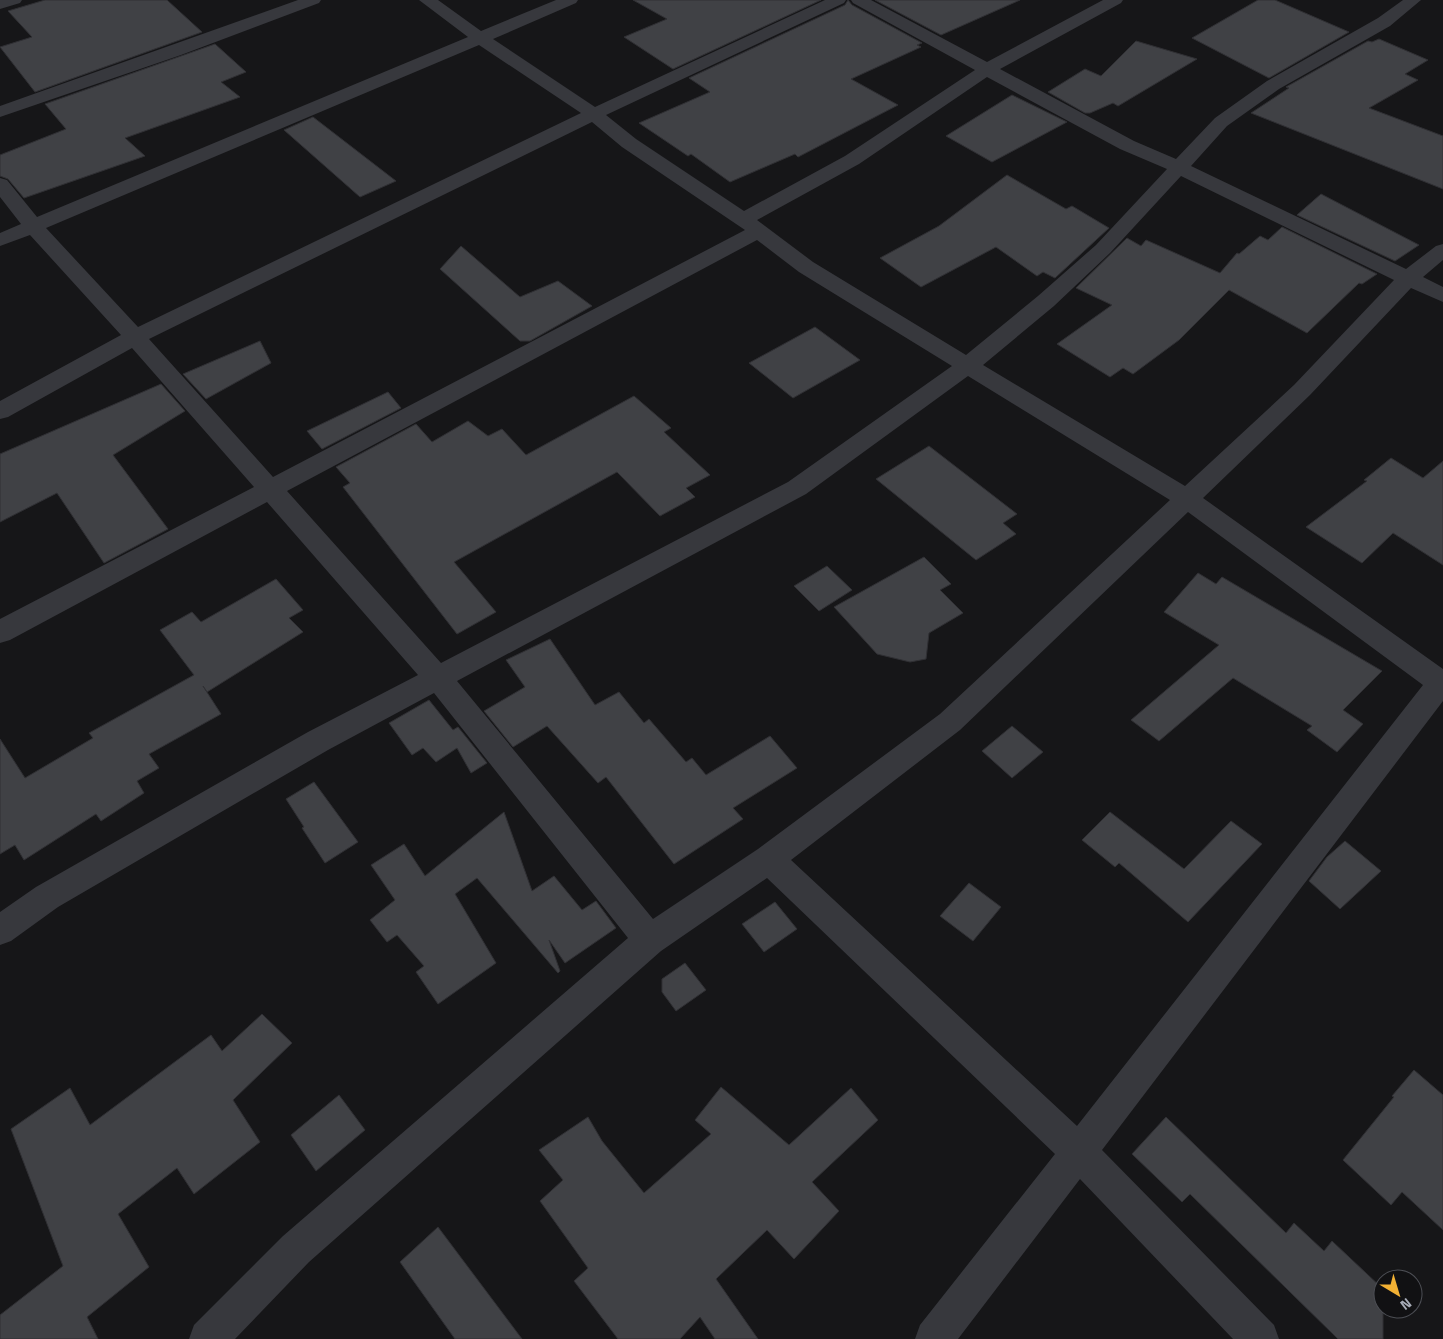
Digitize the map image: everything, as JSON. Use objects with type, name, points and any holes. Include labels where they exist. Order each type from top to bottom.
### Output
[{"type":"street","points":[[0,4],[14,0]]},
{"type":"street","points":[[0,112],[175,51],[313,0]]},
{"type":"street","points":[[427,0],[480,38],[594,114],[630,142],[806,266],[1187,499],[1442,682],[934,1339]]},
{"type":"street","points":[[0,240],[570,0]]},
{"type":"street","points":[[0,411],[135,336],[594,114],[838,0]]},
{"type":"street","points":[[859,0],[1127,145],[1180,168],[1443,295]]},
{"type":"street","points":[[0,632],[270,488],[750,225],[852,160],[987,69],[1115,0]]},
{"type":"street","points":[[0,930],[47,898],[318,741],[797,488],[968,365],[1046,301],[1103,249],[1221,122],[1273,85],[1384,22],[1413,0]]},
{"type":"street","points":[[0,184],[33,226],[135,336],[438,678],[650,940]]},
{"type":"street","points":[[208,1339],[296,1248],[650,940],[769,859],[950,722],[1302,390],[1408,278],[1443,250]]},
{"type":"street","points":[[769,859],[1078,1151],[1260,1339]]},
{"type":"building","points":[[45,0],[167,0],[202,32],[35,92],[0,47],[32,37],[8,11]]},
{"type":"building","points":[[633,0],[821,0],[673,69],[624,37],[667,19]]},
{"type":"building","points":[[848,0],[852,5],[922,43],[917,45],[921,47],[851,79],[898,105],[798,157],[795,154],[730,182],[691,154],[688,156],[639,123],[710,92],[689,78],[845,5]]},
{"type":"building","points":[[875,0],[1020,0],[941,35]]},
{"type":"building","points":[[1258,0],[1275,0],[1349,32],[1269,78],[1192,38]]},
{"type":"building","points":[[1379,39],[1428,60],[1405,74],[1418,80],[1369,108],[1443,136],[1443,189],[1251,113],[1289,88],[1286,87],[1368,41],[1372,42]]},
{"type":"building","points":[[1136,41],[1197,59],[1118,106],[1113,103],[1090,113],[1085,113],[1048,92],[1085,69],[1101,76]]},
{"type":"building","points":[[215,44],[246,72],[221,82],[240,97],[125,138],[145,156],[24,198],[8,179],[0,176],[0,155],[66,129],[45,104]]},
{"type":"building","points":[[1012,95],[1067,122],[992,162],[946,136]]},
{"type":"building","points":[[313,117],[396,181],[360,197],[284,130]]},
{"type":"building","points":[[1007,175],[1066,209],[1072,206],[1109,228],[1055,278],[1043,272],[1037,276],[996,247],[921,287],[880,258],[939,226]]},
{"type":"building","points":[[1321,194],[1419,245],[1395,261],[1297,215]]},
{"type":"building","points":[[1282,227],[1377,274],[1362,284],[1359,283],[1307,333],[1229,290],[1179,340],[1133,374],[1123,368],[1110,377],[1057,344],[1112,305],[1076,288],[1127,238],[1141,246],[1146,240],[1220,273],[1237,253],[1239,254],[1260,236],[1268,240]]},
{"type":"building","points":[[461,246],[520,297],[558,281],[592,306],[530,341],[520,341],[440,269]]},
{"type":"building","points":[[815,327],[860,360],[793,398],[749,363]]},
{"type":"building","points":[[260,341],[271,363],[206,399],[183,374]]},
{"type":"building","points":[[161,384],[185,411],[113,455],[168,529],[104,563],[57,493],[0,522],[0,454]]},
{"type":"building","points":[[388,392],[401,408],[322,449],[307,431]]},
{"type":"building","points":[[634,396],[671,428],[664,432],[710,475],[686,488],[695,497],[660,516],[617,472],[454,562],[496,612],[457,634],[343,487],[350,483],[336,467],[416,424],[432,442],[468,421],[488,436],[502,429],[526,455]]},
{"type":"building","points":[[929,446],[1017,514],[1003,523],[1016,534],[976,560],[876,479]]},
{"type":"building","points":[[1391,458],[1423,478],[1443,461],[1443,565],[1393,533],[1362,563],[1306,527],[1367,481],[1364,480]]},
{"type":"building","points":[[924,557],[951,584],[940,590],[963,613],[929,633],[926,659],[910,662],[877,654],[834,607]]},
{"type":"building","points":[[827,566],[852,590],[819,611],[794,586]]},
{"type":"building","points":[[1198,573],[1216,584],[1222,577],[1382,671],[1343,710],[1363,724],[1337,752],[1307,730],[1312,726],[1233,678],[1159,741],[1131,720],[1219,645],[1164,612]]},
{"type":"building","points":[[276,579],[303,610],[289,618],[303,632],[207,692],[203,686],[221,714],[149,754],[159,768],[137,781],[144,793],[101,821],[96,814],[24,860],[15,845],[0,854],[0,739],[25,778],[93,738],[89,733],[194,675],[160,630],[192,612],[201,622]]},
{"type":"building","points":[[550,639],[595,705],[619,692],[644,723],[649,719],[686,762],[692,758],[706,775],[770,736],[797,768],[733,808],[743,819],[674,864],[606,777],[598,783],[547,726],[513,747],[484,711],[525,687],[506,660]]},
{"type":"building","points":[[429,700],[453,730],[458,727],[487,763],[471,773],[457,748],[436,762],[423,748],[412,755],[389,723]]},
{"type":"building","points":[[1012,726],[1043,752],[1012,778],[982,751]]},
{"type":"building","points":[[314,782],[358,842],[325,863],[286,799]]},
{"type":"building","points":[[504,812],[532,891],[554,876],[582,910],[596,901],[616,928],[565,963],[549,940],[560,971],[558,973],[477,878],[455,894],[496,963],[438,1004],[416,972],[424,966],[397,935],[387,942],[370,920],[395,900],[371,865],[404,844],[425,876]]},
{"type":"building","points":[[1110,812],[1184,869],[1231,821],[1262,844],[1188,922],[1119,863],[1115,867],[1082,840]]},
{"type":"building","points":[[1345,841],[1381,871],[1340,909],[1309,881],[1327,857]]},
{"type":"building","points":[[969,883],[1001,907],[973,941],[940,916]]},
{"type":"building","points":[[775,902],[797,929],[764,952],[742,924]]},
{"type":"building","points":[[685,963],[706,990],[676,1011],[662,992],[662,979]]},
{"type":"building","points":[[262,1014],[292,1043],[233,1100],[260,1142],[194,1194],[177,1168],[118,1214],[149,1267],[87,1317],[98,1339],[0,1339],[0,1315],[63,1266],[11,1129],[70,1088],[90,1125],[211,1035],[222,1051]]},
{"type":"building","points":[[1414,1070],[1443,1095],[1443,1230],[1402,1192],[1391,1205],[1343,1160]]},
{"type":"building","points":[[721,1087],[789,1145],[851,1088],[878,1120],[812,1182],[839,1211],[794,1259],[767,1230],[716,1279],[758,1339],[715,1339],[700,1317],[680,1339],[618,1339],[574,1281],[588,1268],[540,1201],[563,1180],[539,1150],[588,1117],[602,1141],[644,1193],[711,1134],[695,1120]]},
{"type":"building","points":[[339,1095],[365,1130],[316,1171],[291,1135]]},
{"type":"building","points":[[1166,1117],[1286,1233],[1294,1223],[1324,1251],[1332,1241],[1373,1280],[1373,1319],[1383,1319],[1383,1339],[1338,1339],[1190,1194],[1182,1202],[1132,1154]]},
{"type":"building","points":[[438,1227],[522,1339],[455,1339],[400,1262]]}]
